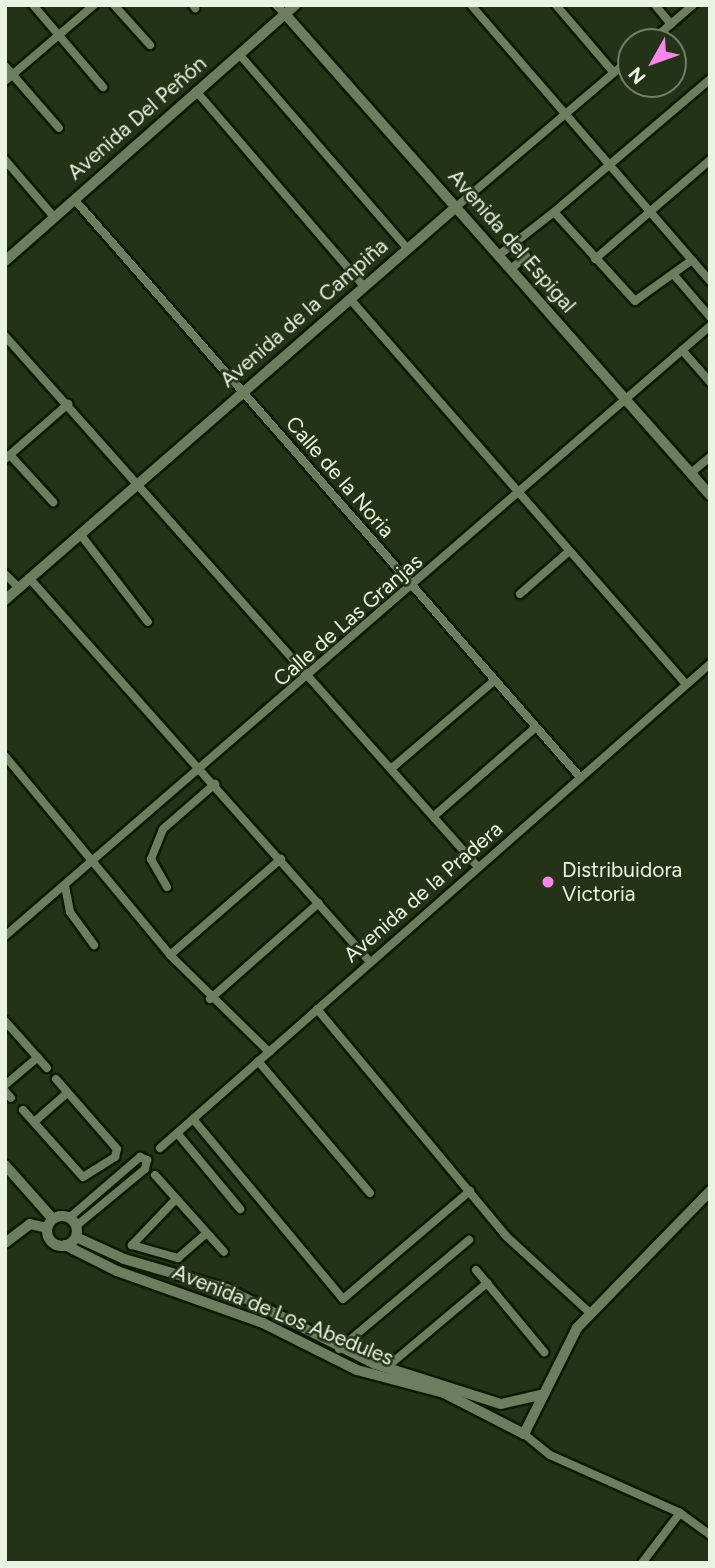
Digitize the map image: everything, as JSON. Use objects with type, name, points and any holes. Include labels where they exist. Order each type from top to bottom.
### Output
[{"type":"street","points":[[33,5],[103,87]]},
{"type":"street","points":[[5,81],[94,5]]},
{"type":"street","points":[[114,5],[150,45]]},
{"type":"street","points":[[276,5],[285,14]]},
{"type":"street","name":"Avenida Del Peñón","points":[[5,261],[295,5]]},
{"type":"street","points":[[471,5],[614,166],[710,281]]},
{"type":"street","points":[[556,5],[614,73]]},
{"type":"street","points":[[655,5],[671,24]]},
{"type":"street","points":[[666,28],[693,5]]},
{"type":"street","name":"Avenida del Espigal","points":[[285,14],[710,495]]},
{"type":"street","points":[[239,54],[407,248]]},
{"type":"street","points":[[5,66],[59,128]]},
{"type":"street","name":"Avenida de la Campiña","points":[[5,600],[407,248],[617,70]]},
{"type":"street","points":[[499,255],[614,166],[710,79]]},
{"type":"street","points":[[196,91],[364,286]]},
{"type":"street","points":[[5,160],[54,217]]},
{"type":"street","points":[[595,259],[708,166]]},
{"type":"street","name":"Calle de la Noria","points":[[75,199],[580,777]]},
{"type":"street","points":[[554,212],[635,300],[692,260]]},
{"type":"street","points":[[511,269],[526,256],[515,243]]},
{"type":"street","points":[[674,275],[710,317]]},
{"type":"street","points":[[350,299],[518,492],[567,553],[686,684]]},
{"type":"street","name":"Calle de Las Granjas","points":[[5,936],[203,770],[710,326]]},
{"type":"street","points":[[5,337],[310,675],[478,867]]},
{"type":"street","points":[[682,350],[710,382]]},
{"type":"street","points":[[54,502],[8,457],[68,404]]},
{"type":"street","points":[[691,473],[710,457]]},
{"type":"street","points":[[80,534],[148,622]]},
{"type":"street","points":[[520,594],[567,553]]},
{"type":"street","points":[[5,573],[19,588]]},
{"type":"street","points":[[30,579],[203,770],[370,962]]},
{"type":"street","name":"Avenida de la Pradera","points":[[160,1148],[710,664]]},
{"type":"street","points":[[392,768],[494,681]]},
{"type":"street","points":[[434,816],[535,728]]},
{"type":"street","points":[[5,756],[170,955],[210,999],[269,1052]]},
{"type":"street","points":[[167,887],[151,859],[163,829],[215,784]]},
{"type":"street","points":[[170,955],[281,859]]},
{"type":"street","points":[[65,886],[70,912],[94,945]]},
{"type":"street","points":[[210,999],[319,903]]},
{"type":"street","points":[[317,1009],[521,1252],[589,1312]]},
{"type":"street","points":[[5,1021],[47,1068]]},
{"type":"street","points":[[7,1091],[38,1058]]},
{"type":"street","points":[[258,1061],[370,1193]]},
{"type":"street","points":[[23,1110],[83,1177],[103,1167],[117,1149],[56,1079]]},
{"type":"street","points":[[34,1122],[68,1093]]},
{"type":"street","points":[[193,1119],[343,1300],[470,1191]]},
{"type":"street","points":[[177,1133],[240,1209]]},
{"type":"street","points":[[5,1243],[30,1224],[73,1227],[145,1169],[147,1160],[140,1157],[114,1179],[73,1227],[65,1245]]},
{"type":"street","points":[[5,1165],[50,1224]]},
{"type":"street","points":[[103,1167],[114,1179]]},
{"type":"street","points":[[155,1175],[224,1252]]},
{"type":"street","points":[[710,1191],[589,1312],[524,1434],[550,1455],[680,1513],[710,1535]]},
{"type":"street","points":[[176,1199],[131,1242],[155,1253],[181,1257],[207,1233]]},
{"type":"street","name":"Avenida de Los Abedules","points":[[50,1224],[50,1240],[117,1271],[227,1309],[357,1370],[420,1380],[524,1434]]},
{"type":"street","name":"Avenida de Los Abedules","points":[[73,1227],[150,1266],[234,1292],[339,1349],[420,1380],[501,1404],[544,1394]]},
{"type":"street","points":[[339,1349],[469,1240]]},
{"type":"street","points":[[150,1266],[155,1253]]},
{"type":"street","points":[[476,1270],[544,1352]]},
{"type":"street","points":[[387,1367],[487,1283]]},
{"type":"street","points":[[216,1305],[222,1288]]},
{"type":"street","points":[[227,1309],[234,1292]]},
{"type":"street","points":[[642,1563],[680,1513]]},
{"type":"place","name":"Distribuidora Victoria","points":[[548,882]]}]
